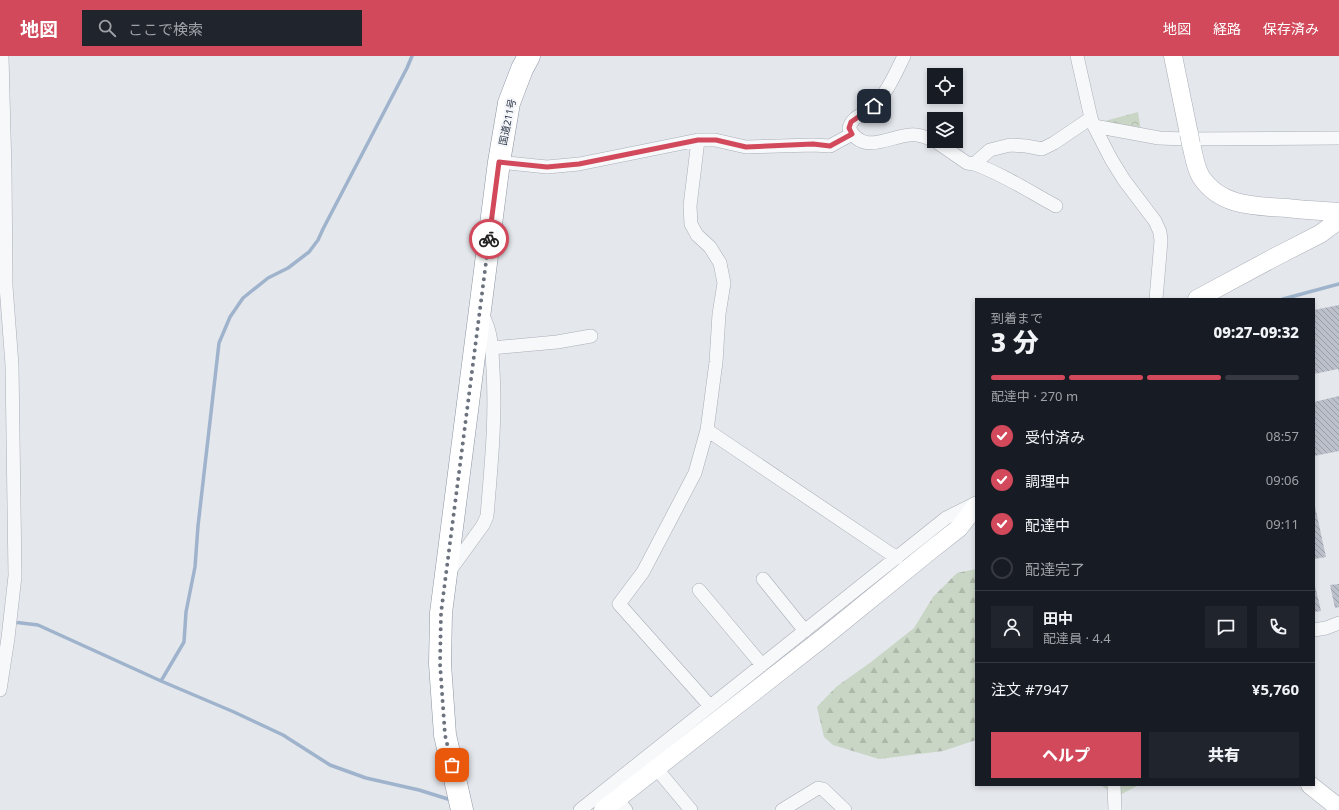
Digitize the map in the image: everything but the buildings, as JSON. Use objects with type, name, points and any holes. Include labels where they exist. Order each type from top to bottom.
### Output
[{"type":"highway","name":"国道211号","points":[[462,810],[445,735],[440,664],[441,613],[499,162],[509,103],[522,69],[529,56]]},
{"type":"street","points":[[0,690],[15,576],[12,365],[6,286],[2,56]]},
{"type":"street","points":[[904,56],[888,87],[874,106],[851,122],[849,128],[852,134],[863,142],[882,142],[910,134],[927,138]]},
{"type":"street","points":[[1077,56],[1092,122],[1111,159],[1124,180],[1155,221],[1160,232],[1161,241],[1156,298]]},
{"type":"street","points":[[1173,56],[1196,164],[1200,176],[1208,186],[1234,202],[1250,206],[1339,212]]},
{"type":"street","points":[[974,164],[990,150],[1010,145],[1042,149],[1092,122],[1159,138],[1339,138]]},
{"type":"street","points":[[499,162],[547,167],[579,164],[698,140],[716,140],[746,147],[813,144],[830,146],[852,134]]},
{"type":"street","points":[[698,140],[690,206],[691,224],[697,235],[710,247],[720,263],[724,283],[719,314],[716,362],[707,430],[695,473],[643,572],[619,604],[710,706]]},
{"type":"street","points":[[944,148],[967,163],[974,164],[1001,177],[1056,206]]},
{"type":"street","points":[[1199,298],[1320,234],[1339,220]]},
{"type":"street","points":[[447,575],[483,525],[487,516],[494,439],[495,392],[492,348],[487,323],[480,310]]},
{"type":"street","points":[[492,348],[557,342],[590,336]]},
{"type":"street","points":[[707,430],[897,558]]},
{"type":"street","points":[[580,810],[946,518],[975,504]]},
{"type":"street","points":[[603,810],[621,804],[656,768],[824,637],[959,528],[975,507]]},
{"type":"street","points":[[763,579],[805,631]]},
{"type":"street","points":[[699,590],[762,665]]},
{"type":"street","points":[[1315,630],[1326,628],[1339,623]]},
{"type":"street","points":[[656,768],[691,810]]},
{"type":"street","points":[[1114,786],[1114,810]]},
{"type":"street","points":[[1311,786],[1339,808]]},
{"type":"street","points":[[782,810],[818,788],[823,789],[845,810]]},
{"type":"green space","points":[[1138,112],[1141,131],[1101,122]]},
{"type":"green space","points":[[975,569],[975,740],[943,751],[879,759],[833,745],[824,737],[817,707],[836,687],[914,628],[933,597],[957,573]]},
{"type":"green space","points":[[1102,786],[1137,786],[1118,796]]},
{"type":"waterway","points":[[161,681],[184,642],[186,612],[195,567],[198,526],[219,343],[230,317],[243,298],[268,278],[288,268],[309,252],[318,240],[412,56]]},
{"type":"waterway","points":[[1287,298],[1339,284]]},
{"type":"waterway","points":[[903,560],[943,529]]},
{"type":"waterway","points":[[13,622],[38,625],[161,681],[234,712],[283,735],[330,765],[366,778],[419,790],[451,800]]},
{"type":"way so far","points":[[452,765],[445,735],[440,664],[441,613],[489,239]]},
{"type":"route","points":[[489,239],[499,162],[547,167],[579,164],[698,140],[716,140],[746,147],[813,144],[830,146],[852,134],[849,128],[851,122],[874,106]]}]
